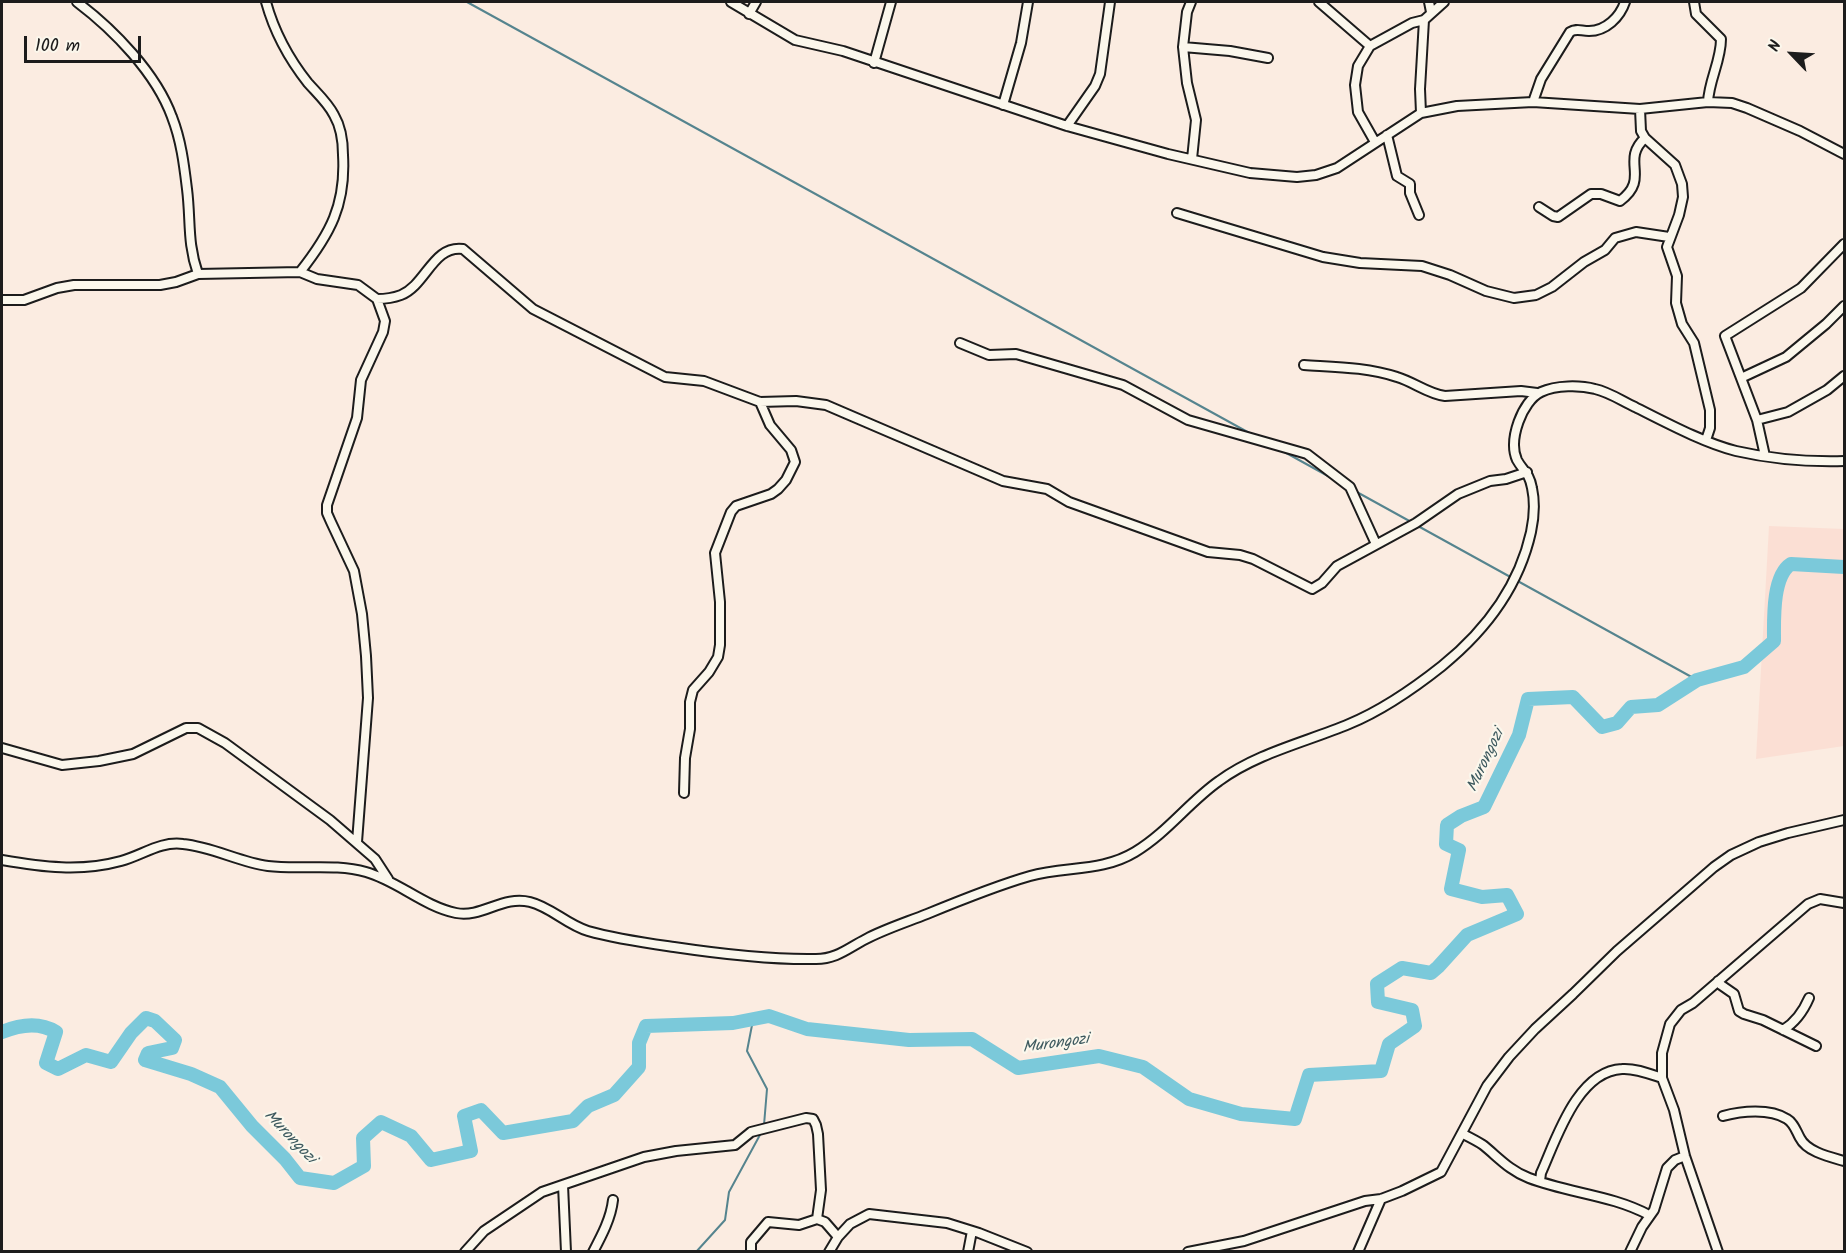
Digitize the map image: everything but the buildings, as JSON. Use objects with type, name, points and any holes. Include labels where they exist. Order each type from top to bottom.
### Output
[{"type":"street","points":[[77,2],[98,18],[133,56],[163,96],[172,116],[183,157],[188,191],[190,245],[198,274]]},
{"type":"street","points":[[266,2],[278,35],[294,62],[333,113],[339,124],[343,141],[344,165],[339,208],[332,224],[300,272]]},
{"type":"street","points":[[731,2],[795,40],[843,51],[1067,126],[1250,173],[1306,177],[1337,168],[1421,113],[1457,106],[1533,102],[1640,109],[1708,102],[1732,103],[1800,131],[1845,154]]},
{"type":"street","points":[[748,14],[756,2]]},
{"type":"street","points":[[874,63],[891,2]]},
{"type":"street","points":[[1003,105],[1021,43],[1028,2]]},
{"type":"street","points":[[1067,126],[1095,86],[1100,74],[1110,2]]},
{"type":"street","points":[[1191,2],[1185,20],[1183,47],[1187,83],[1196,120],[1192,159]]},
{"type":"street","points":[[1319,2],[1370,46]]},
{"type":"street","points":[[1429,2],[1431,12]]},
{"type":"street","points":[[1375,142],[1358,112],[1355,97],[1358,66],[1370,46],[1401,28],[1424,20],[1444,2]]},
{"type":"street","points":[[1533,102],[1541,79],[1570,32],[1574,29],[1590,31],[1602,28],[1617,16],[1625,2]]},
{"type":"street","points":[[1694,2],[1696,14],[1721,39],[1719,56],[1709,87],[1708,102]]},
{"type":"street","points":[[1421,113],[1424,20]]},
{"type":"street","points":[[1183,47],[1230,51],[1268,58]]},
{"type":"street","points":[[1640,109],[1641,131],[1645,138],[1675,165],[1682,184],[1683,197],[1679,215],[1669,237],[1667,252],[1677,276],[1676,303],[1683,324],[1694,343],[1710,410],[1710,428],[1706,440]]},
{"type":"street","points":[[1387,135],[1397,176],[1410,184],[1410,193],[1419,215]]},
{"type":"street","points":[[1539,207],[1558,217],[1591,194],[1601,194],[1620,201],[1634,187],[1636,180],[1634,159],[1638,147],[1645,138]]},
{"type":"street","points":[[1177,213],[1323,257],[1360,263],[1422,266],[1450,275],[1486,291],[1514,298],[1552,288],[1584,262],[1605,250],[1615,238],[1636,232],[1669,237]]},
{"type":"street","points":[[1765,456],[1756,420],[1725,336],[1801,288],[1845,244]]},
{"type":"street","points":[[377,299],[403,295],[442,253],[454,248],[464,249],[532,309],[646,369],[673,380],[704,381],[760,402],[796,401],[826,405],[1003,482],[1047,489],[1069,502],[1208,552],[1240,555],[1253,559],[1312,589],[1322,583],[1337,566],[1416,524],[1458,494],[1490,481],[1506,479],[1527,472]]},
{"type":"street","points":[[2,300],[24,300],[57,288],[74,285],[160,285],[198,274],[300,272],[317,279],[358,285],[377,299],[385,321],[383,332],[361,381],[357,418],[327,505],[327,513],[354,571],[365,646],[368,698],[357,842]]},
{"type":"street","points":[[1741,378],[1786,357],[1845,306]]},
{"type":"street","points":[[960,343],[988,355],[1016,354],[1123,385],[1188,420],[1307,454],[1350,487],[1376,544]]},
{"type":"street","points":[[1304,365],[1380,372],[1445,396],[1521,391],[1537,393],[1568,387],[1598,389],[1706,440],[1737,451],[1816,462],[1845,461]]},
{"type":"street","points":[[1756,420],[1788,412],[1827,390],[1845,376]]},
{"type":"street","points":[[2,860],[45,868],[85,867],[136,856],[161,844],[179,843],[212,849],[244,861],[269,866],[352,869],[370,873],[389,880],[408,893],[458,914],[472,913],[507,901],[518,900],[534,902],[579,928],[634,941],[726,956],[822,960],[838,956],[866,939],[993,888],[1035,874],[1107,865],[1133,853],[1173,823],[1219,780],[1261,757],[1348,725],[1384,708],[1446,663],[1491,618],[1510,589],[1533,528],[1532,483],[1518,461],[1515,443],[1522,416],[1537,393]]},
{"type":"street","points":[[684,793],[690,702],[693,690],[709,672],[718,657],[720,645],[720,602],[715,552],[731,512],[736,506],[771,494],[778,489],[786,480],[795,462],[791,450],[766,420],[760,402]]},
{"type":"street","points":[[2,748],[62,765],[133,754],[186,728],[198,728],[225,743],[268,773],[357,842],[375,859],[389,880]]},
{"type":"street","points":[[1188,1251],[1244,1241],[1365,1201],[1381,1199],[1422,1183],[1441,1172],[1491,1079],[1535,1029],[1617,951],[1714,867],[1739,851],[1788,833],[1845,820]]},
{"type":"street","points":[[1709,1251],[1716,1248],[1662,1078],[1662,1053],[1672,1018],[1808,904],[1820,899],[1845,903]]},
{"type":"street","points":[[1718,981],[1721,986],[1734,994],[1739,1011],[1816,1046]]},
{"type":"street","points":[[1783,1030],[1800,1016],[1809,998]]},
{"type":"street","points":[[1540,1181],[1541,1173],[1569,1110],[1594,1080],[1620,1068],[1662,1078]]},
{"type":"street","points":[[1723,1116],[1747,1112],[1772,1114],[1787,1119],[1805,1144],[1819,1153],[1845,1161]]},
{"type":"street","points":[[467,1250],[484,1232],[542,1192],[644,1157],[735,1145],[751,1132],[806,1118],[813,1119],[818,1134],[821,1190],[818,1219]]},
{"type":"street","points":[[1463,1134],[1482,1144],[1512,1170],[1540,1181],[1595,1194],[1649,1215]]},
{"type":"street","points":[[1630,1251],[1654,1210],[1667,1168],[1675,1160],[1685,1156]]},
{"type":"street","points":[[563,1185],[566,1251]]},
{"type":"street","points":[[1358,1251],[1381,1199]]},
{"type":"street","points":[[593,1251],[603,1233],[613,1200]]},
{"type":"street","points":[[829,1251],[850,1224],[869,1214],[946,1223],[1027,1251]]},
{"type":"street","points":[[751,1251],[751,1242],[768,1222],[799,1225],[818,1219],[825,1222],[838,1237]]},
{"type":"street","points":[[968,1251],[972,1231]]},
{"type":"shaded area","points":[[1769,526],[1844,529],[1844,746],[1756,759]]},
{"type":"waterway","points":[[467,2],[1253,435]]},
{"type":"waterway","points":[[1279,449],[1337,481]]},
{"type":"waterway","points":[[1355,491],[1413,523]]},
{"type":"waterway","points":[[1418,526],[1697,680]]},
{"type":"waterway","name":"Murongozi","points":[[2,1032],[29,1025],[42,1026],[56,1032],[46,1063],[58,1069],[86,1055],[111,1062],[131,1033],[146,1018],[155,1021],[175,1040],[172,1048],[148,1053],[145,1060],[191,1074],[220,1087],[300,1178],[334,1183],[364,1166],[363,1138],[381,1122],[411,1136],[431,1160],[471,1151],[464,1116],[481,1110],[503,1133],[573,1121],[588,1106],[614,1095],[639,1067],[639,1043],[646,1026],[733,1023],[769,1016],[807,1029],[909,1040],[972,1039],[1018,1068],[1099,1056],[1143,1067],[1189,1099],[1241,1114],[1295,1119],[1309,1075],[1381,1071],[1389,1044],[1415,1026],[1412,1010],[1378,1002],[1377,984],[1402,968],[1431,973],[1467,935],[1517,914],[1507,895],[1482,897],[1451,889],[1459,850],[1446,844],[1447,825],[1461,816],[1484,807],[1519,735],[1528,699],[1573,697],[1602,727],[1617,723],[1631,707],[1658,705],[1697,680],[1744,667],[1774,641],[1777,588],[1780,578],[1791,564],[1844,567]]},
{"type":"waterway","points":[[753,1020],[747,1051],[767,1089],[764,1125]]},
{"type":"waterway","points":[[696,1252],[725,1220],[729,1192],[761,1133]]}]
